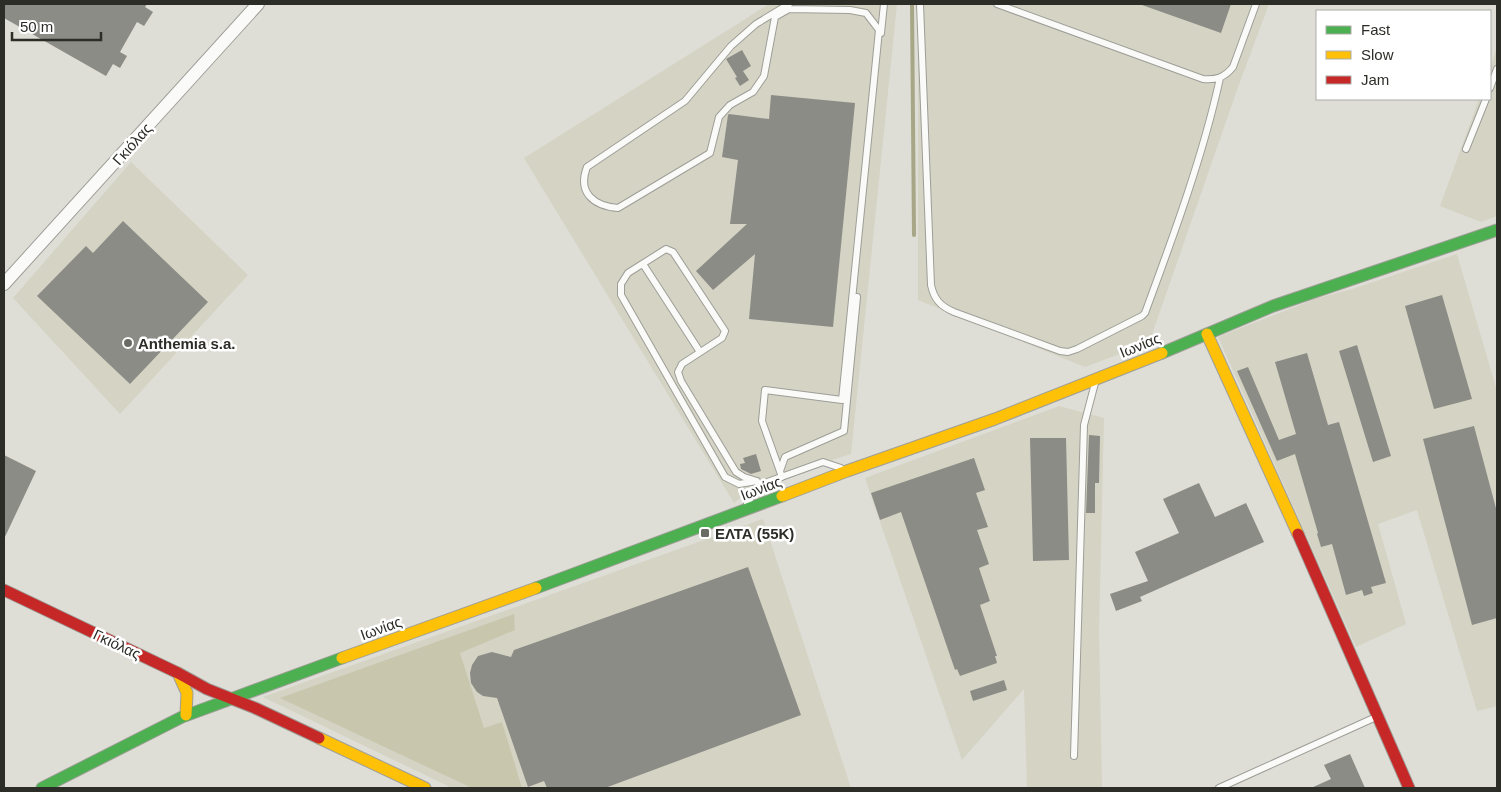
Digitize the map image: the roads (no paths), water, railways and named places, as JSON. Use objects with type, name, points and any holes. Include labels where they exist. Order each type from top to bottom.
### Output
[{"type":"street","name":"Γκιόλας","points":[[4,284],[258,4]]},
{"type":"street","name":"Ιωνίας","points":[[42,788],[186,716],[230,698],[538,587],[847,471],[995,419],[1096,380],[1273,306],[1497,230]]},
{"type":"street","points":[[1207,334],[1410,788]]},
{"type":"street","name":"Γκιόλας","points":[[4,590],[178,673],[207,689],[255,708],[425,788]]},
{"type":"street","points":[[178,673],[185,684],[188,694],[189,703],[186,716]]},
{"type":"lane","points":[[781,474],[762,421],[765,390],[842,400],[879,30],[866,13],[851,7],[789,8],[775,17],[764,76],[753,92],[730,105],[719,117],[710,154],[618,208],[608,207],[594,200],[584,188],[583,178],[587,167],[685,101],[732,46],[756,24],[789,4]]},
{"type":"lane","points":[[781,474],[785,457],[844,431],[884,4]]},
{"type":"lane","points":[[920,4],[931,285],[933,295],[938,302],[954,312],[1060,351],[1077,350],[1145,313],[1212,117],[1220,78]]},
{"type":"lane","points":[[997,4],[1203,79],[1212,80],[1227,75],[1233,67],[1256,4]]},
{"type":"lane","points":[[1491,85],[1497,69]]},
{"type":"lane","points":[[1466,150],[1486,100]]},
{"type":"lane","points":[[758,483],[736,472],[681,381],[678,372],[682,364],[722,338],[725,331],[673,252],[666,249],[628,273],[621,284],[621,295],[724,477],[739,484],[758,483],[823,462],[847,471]]},
{"type":"lane","points":[[643,264],[700,352]]},
{"type":"lane","points":[[1074,756],[1084,425],[1096,380]]},
{"type":"lane","points":[[744,511],[758,483]]},
{"type":"lane","points":[[1219,788],[1377,717]]},
{"type":"waterway","points":[[912,4],[914,235]]},
{"type":"place","name":"Anthemia s.a.","points":[[128,343]]},
{"type":"place","name":"ΕΛΤΑ (55Κ)","points":[[705,533]]}]
